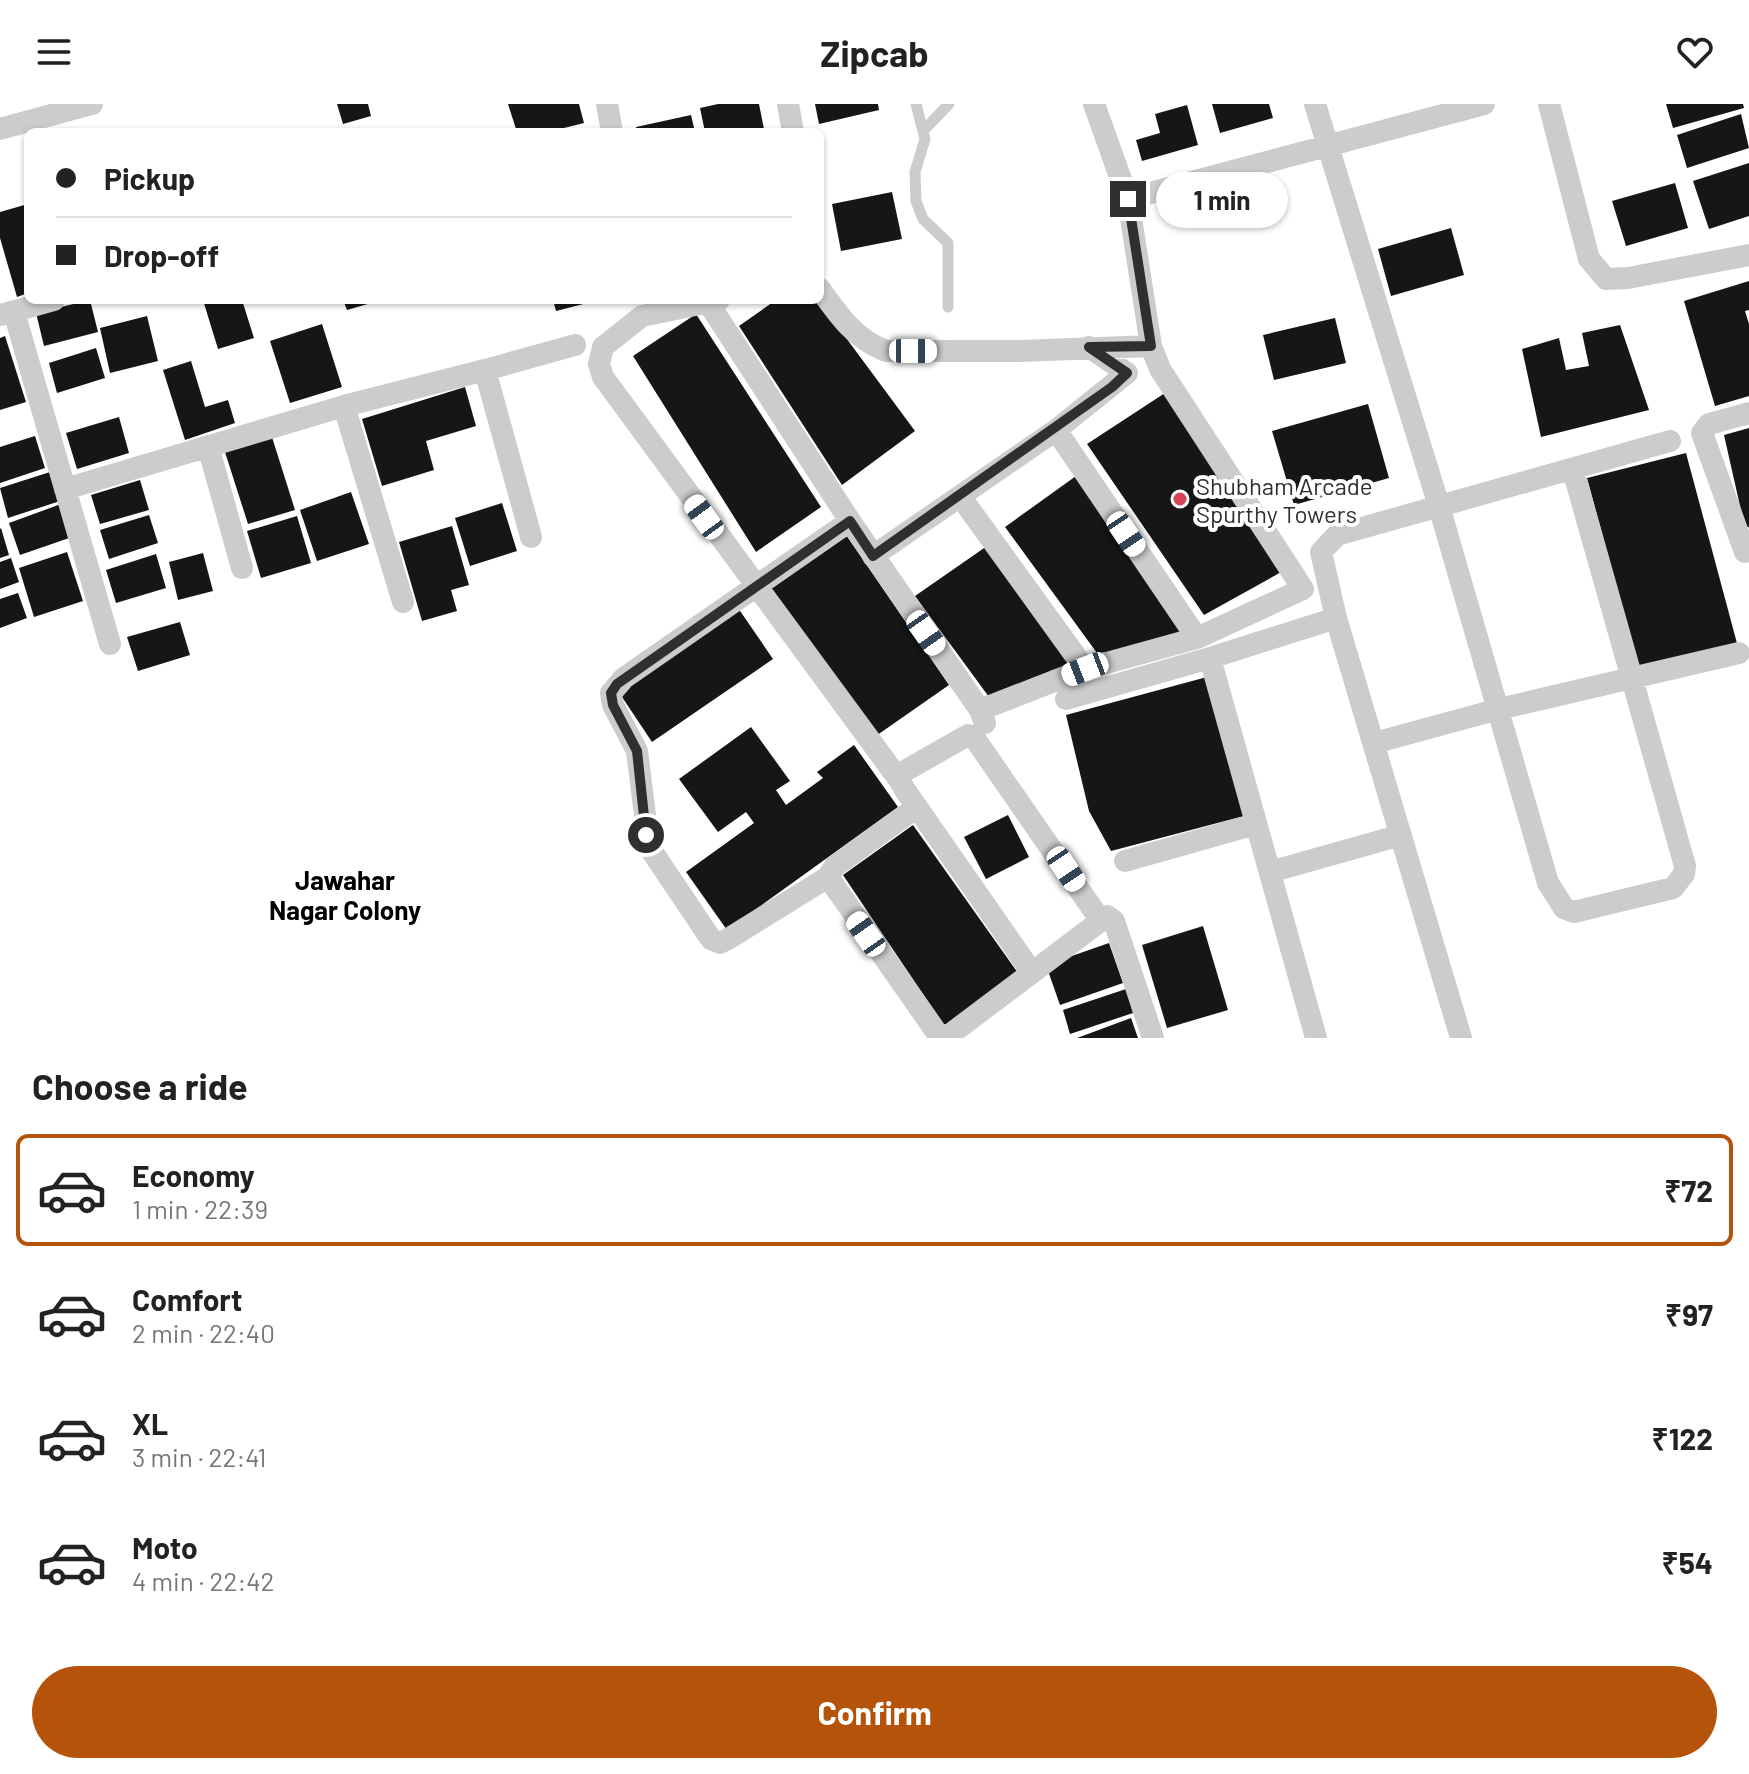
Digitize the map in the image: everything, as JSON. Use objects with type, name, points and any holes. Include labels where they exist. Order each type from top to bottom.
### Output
[{"type":"street","points":[[0,129],[92,104]]},
{"type":"street","points":[[607,104],[611,128]]},
{"type":"street","points":[[788,104],[792,128]]},
{"type":"street","points":[[980,710],[1085,669],[1197,638],[1303,589],[1177,395],[1154,351],[1128,199],[1094,104]]},
{"type":"street","points":[[1315,104],[1439,506],[1548,883],[1564,908],[1584,911],[1673,888],[1684,874],[1685,866],[1573,470]]},
{"type":"street","points":[[1128,199],[1484,104]]},
{"type":"street","points":[[1549,104],[1589,259],[1606,279],[1628,278],[1749,255]]},
{"type":"street","points":[[824,294],[866,343],[886,351],[1020,351],[1089,347],[1154,351]]},
{"type":"street","points":[[41,304],[7,314],[65,489],[110,644]]},
{"type":"street","points":[[704,304],[642,316],[603,347],[599,364],[603,377],[900,781],[1031,971]]},
{"type":"street","points":[[715,304],[850,521],[980,710],[985,729],[979,740]]},
{"type":"street","points":[[65,489],[344,406],[575,345]]},
{"type":"street","points":[[1089,347],[1120,368],[1163,385],[1177,395]]},
{"type":"street","points":[[873,556],[1056,430],[1120,368],[1154,351]]},
{"type":"street","points":[[485,370],[531,537]]},
{"type":"street","points":[[344,406],[403,602]]},
{"type":"street","points":[[1748,557],[1702,433],[1709,424],[1749,413]]},
{"type":"street","points":[[1056,430],[1197,638]]},
{"type":"street","points":[[1461,1038],[1336,618],[1321,564],[1321,552],[1337,535],[1670,441]]},
{"type":"street","points":[[208,446],[242,568]]},
{"type":"street","points":[[960,496],[1085,669]]},
{"type":"street","points":[[850,521],[617,684],[611,693],[613,705],[637,751],[649,847],[711,939],[720,943],[828,877],[835,866],[917,807]]},
{"type":"street","points":[[1066,699],[1336,618]]},
{"type":"street","points":[[1374,743],[1499,709],[1739,653]]},
{"type":"street","points":[[1210,658],[1316,1038]]},
{"type":"street","points":[[900,781],[903,772],[968,735],[979,740],[1101,921]]},
{"type":"street","points":[[1125,861],[1256,824]]},
{"type":"street","points":[[1270,872],[1401,835]]},
{"type":"street","points":[[828,877],[937,1033],[945,1036],[952,1033],[1107,916],[1114,921],[1153,1038]]},
{"type":"lane","points":[[916,104],[924,130],[915,172],[916,201],[923,219],[948,243],[948,307]]},
{"type":"lane","points":[[924,130],[949,104]]},
{"type":"building","points":[[337,104],[368,104],[371,116],[343,124]]},
{"type":"building","points":[[508,104],[579,104],[584,123],[564,128],[516,128]]},
{"type":"building","points":[[718,104],[759,104],[764,128],[704,128],[700,108]]},
{"type":"building","points":[[815,104],[878,104],[879,110],[819,124]]},
{"type":"building","points":[[1212,104],[1269,104],[1273,118],[1220,133]]},
{"type":"building","points":[[1666,104],[1743,104],[1744,108],[1673,128]]},
{"type":"building","points":[[1187,105],[1198,145],[1142,161],[1136,140],[1160,133],[1155,114]]},
{"type":"building","points":[[1741,114],[1749,148],[1687,168],[1677,135]]},
{"type":"building","points":[[691,115],[694,128],[636,128]]},
{"type":"building","points":[[1749,163],[1749,216],[1709,229],[1693,181]]},
{"type":"building","points":[[1675,183],[1688,228],[1626,246],[1612,201]]},
{"type":"building","points":[[892,192],[902,239],[841,251],[832,204]]},
{"type":"building","points":[[24,205],[24,294],[17,297],[0,238],[0,212]]},
{"type":"building","points":[[1451,228],[1464,275],[1391,296],[1378,249]]},
{"type":"building","points":[[1749,281],[1749,310],[1745,311],[1749,324],[1749,396],[1715,406],[1684,301]]},
{"type":"building","points":[[73,304],[91,304],[98,332],[44,346],[36,313]]},
{"type":"building","points":[[204,304],[243,304],[254,338],[218,349]]},
{"type":"building","points":[[345,304],[368,304],[347,310]]},
{"type":"building","points":[[554,304],[583,304],[556,311]]},
{"type":"building","points":[[770,304],[821,304],[915,431],[842,485],[739,326]]},
{"type":"building","points":[[696,314],[821,507],[756,552],[633,356]]},
{"type":"building","points":[[147,316],[158,361],[110,373],[100,328]]},
{"type":"building","points":[[1335,318],[1346,363],[1274,380],[1263,335]]},
{"type":"building","points":[[322,324],[342,387],[290,403],[270,341]]},
{"type":"building","points":[[1620,325],[1649,410],[1541,437],[1522,349],[1559,338],[1566,370],[1589,366],[1582,333]]},
{"type":"building","points":[[5,336],[26,402],[0,410],[0,338]]},
{"type":"building","points":[[96,348],[105,378],[57,393],[49,363]]},
{"type":"building","points":[[191,361],[205,407],[228,400],[235,423],[185,440],[163,370]]},
{"type":"building","points":[[465,387],[476,426],[426,441],[434,470],[382,486],[362,419]]},
{"type":"building","name":"Shubham Arcade Spurthy Towers","points":[[1165,393],[1283,571],[1204,615],[1087,444]]},
{"type":"building","points":[[1368,404],[1389,478],[1294,505],[1272,431]]},
{"type":"building","points":[[119,417],[129,453],[77,469],[66,433]]},
{"type":"building","points":[[1749,428],[1749,527],[1745,528],[1724,435]]},
{"type":"building","points":[[271,434],[295,510],[248,524],[224,449]]},
{"type":"building","points":[[35,436],[45,468],[0,483],[0,447]]},
{"type":"building","points":[[1686,453],[1738,647],[1639,670],[1587,478]]},
{"type":"building","points":[[50,472],[60,501],[8,518],[0,488]]},
{"type":"building","name":"Shubham Arcade Spurthy Towers","points":[[1076,476],[1186,634],[1145,648],[1097,653],[1005,527]]},
{"type":"building","points":[[140,480],[149,510],[100,524],[91,495]]},
{"type":"building","points":[[351,492],[369,544],[317,561],[300,510]]},
{"type":"building","points":[[502,503],[517,551],[470,566],[455,518]]},
{"type":"building","points":[[61,504],[72,537],[20,555],[9,523]]},
{"type":"building","points":[[149,515],[158,543],[109,559],[100,530]]},
{"type":"building","points":[[297,516],[311,563],[261,578],[247,531]]},
{"type":"building","points":[[452,526],[469,585],[451,590],[457,611],[422,621],[399,542]]},
{"type":"building","points":[[0,529],[9,555],[0,558]]},
{"type":"building","points":[[844,532],[949,685],[873,738],[768,585]]},
{"type":"building","points":[[987,546],[1074,663],[989,697],[915,596]]},
{"type":"building","points":[[67,552],[83,601],[34,617],[19,568]]},
{"type":"building","points":[[203,553],[213,591],[178,600],[169,562]]},
{"type":"building","points":[[156,554],[166,588],[116,603],[106,570]]},
{"type":"building","points":[[11,558],[19,582],[0,589],[0,562]]},
{"type":"building","points":[[18,593],[27,618],[0,628],[0,599]]},
{"type":"building","points":[[736,605],[773,659],[652,742],[620,694]]},
{"type":"building","points":[[180,622],[190,655],[138,671],[127,637]]},
{"type":"building","points":[[1207,677],[1244,816],[1111,851],[1089,811],[1066,715]]},
{"type":"building","points":[[751,727],[790,781],[776,790],[786,805],[823,778],[817,772],[854,745],[898,807],[727,930],[686,872],[754,823],[746,812],[718,832],[679,779]]},
{"type":"building","points":[[1008,815],[1029,857],[986,879],[964,837]]},
{"type":"building","points":[[913,825],[1018,973],[947,1030],[843,875]]},
{"type":"building","points":[[1203,926],[1228,1010],[1167,1028],[1142,945]]},
{"type":"building","points":[[1109,943],[1123,983],[1060,1005],[1046,965]]},
{"type":"building","points":[[1126,989],[1133,1013],[1070,1034],[1063,1010]]},
{"type":"building","points":[[1131,1018],[1138,1038],[1077,1038]]},
{"type":"place","name":"Shubham Arcade Spurthy Towers","points":[[1180,499]]},
{"type":"district","name":"Jawahar Nagar Colony","points":[[345,894]]},
{"type":"route","points":[[646,835],[637,751],[613,705],[611,693],[617,684],[850,521],[873,556],[1056,430],[1127,373],[1089,347],[1151,346],[1128,199]]}]
